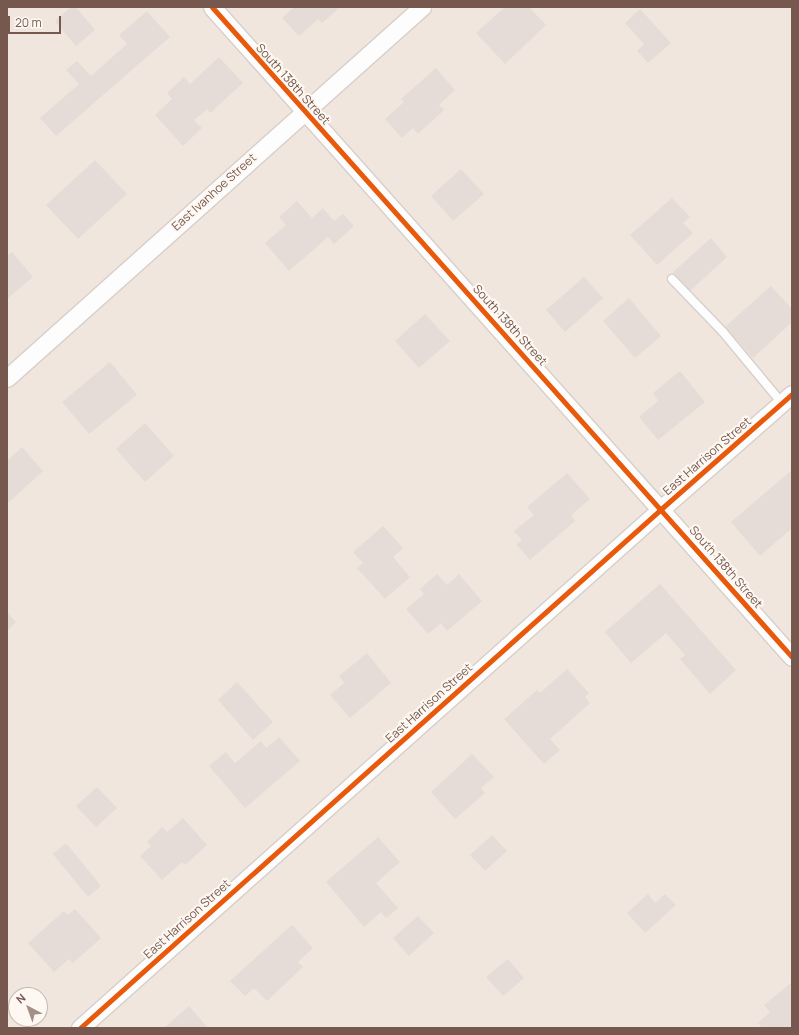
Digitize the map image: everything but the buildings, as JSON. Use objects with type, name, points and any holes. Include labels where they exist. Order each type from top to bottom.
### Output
[{"type":"street","name":"South 138th Street","points":[[212,7],[304,112],[792,657]]},
{"type":"street","name":"East Ivanhoe Street","points":[[7,378],[422,7]]},
{"type":"street","name":"East Harrison Street","points":[[80,1028],[661,509],[787,399]]},
{"type":"lane","points":[[672,278],[787,399]]},
{"type":"shaded area","points":[[7,7],[792,7],[792,1028],[7,1028]]},
{"type":"cycle path","points":[[212,7],[792,657]]},
{"type":"cycle path","points":[[80,1028],[661,509],[792,394]]}]
